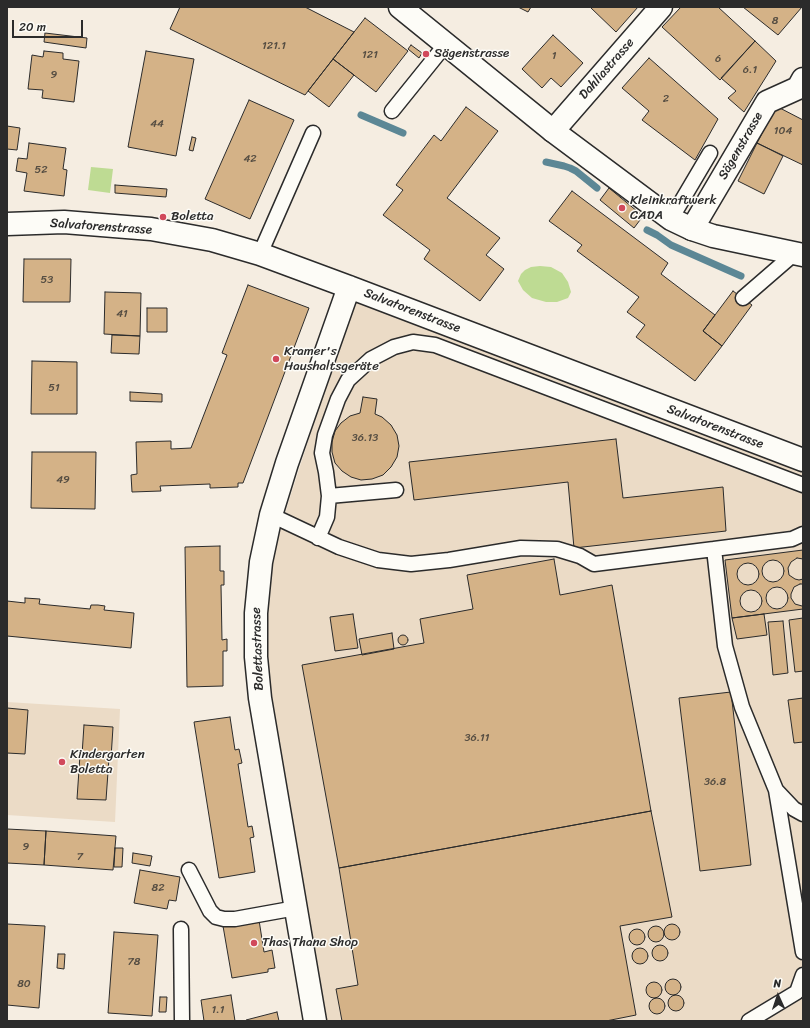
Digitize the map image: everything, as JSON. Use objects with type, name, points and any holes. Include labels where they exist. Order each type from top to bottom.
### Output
[{"type":"street","points":[[400,7],[552,131],[671,219],[692,229],[713,236],[799,254]]},
{"type":"street","name":"Dahliastrasse","points":[[552,131],[661,7]]},
{"type":"street","name":"Sägenstrasse","points":[[692,229],[767,102],[798,88],[803,79]]},
{"type":"street","name":"Salvatorenstrasse","points":[[7,224],[64,222],[151,230],[212,240],[260,254],[803,460]]},
{"type":"street","name":"Bolettastrasse","points":[[315,1021],[261,703],[256,657],[256,613],[260,569],[271,515],[287,463],[350,287]]},
{"type":"lane","points":[[392,111],[446,44]]},
{"type":"lane","points":[[260,254],[314,133]]},
{"type":"lane","points":[[671,219],[710,153]]},
{"type":"lane","points":[[743,298],[799,254]]},
{"type":"lane","points":[[318,538],[327,517],[329,496],[322,452],[325,435],[338,399],[348,380],[371,360],[394,347],[412,342],[435,345],[803,485]]},
{"type":"lane","points":[[329,496],[396,490]]},
{"type":"lane","points":[[271,515],[339,547],[378,560],[411,564],[449,560],[521,548],[557,548],[580,556],[594,564],[792,539],[803,534]]},
{"type":"lane","points":[[714,549],[725,646],[742,707],[776,790],[803,952]]},
{"type":"lane","points":[[776,790],[794,809],[803,814]]},
{"type":"lane","points":[[189,870],[210,911],[216,916],[224,919],[235,919],[296,908]]},
{"type":"lane","points":[[181,929],[182,1021]]},
{"type":"lane","points":[[749,1021],[797,992],[803,975]]},
{"type":"shaded area","points":[[355,295],[803,464],[803,1021],[304,1021],[257,658],[268,566]]},
{"type":"shaded area","name":"Kindergarten Boletta","points":[[7,702],[120,709],[115,822],[7,815]]},
{"type":"green space","points":[[91,167],[113,169],[110,193],[88,190]]},
{"type":"green space","points":[[531,267],[551,267],[562,273],[568,282],[571,292],[568,298],[557,302],[546,302],[532,298],[523,290],[518,281],[521,274]]},
{"type":"building","points":[[180,7],[305,7],[354,32],[305,95],[170,29]]},
{"type":"building","points":[[518,7],[531,7],[528,12]]},
{"type":"building","points":[[590,7],[638,7],[616,32]]},
{"type":"building","points":[[681,7],[718,7],[755,41],[720,80],[662,27]]},
{"type":"building","points":[[743,7],[802,7],[778,35]]},
{"type":"building","points":[[365,18],[408,51],[376,92],[333,59]]},
{"type":"building","points":[[45,33],[87,38],[86,48],[44,42]]},
{"type":"building","points":[[553,35],[583,63],[561,87],[551,78],[542,88],[522,69]]},
{"type":"building","points":[[755,41],[776,61],[744,112],[728,98],[736,91],[721,78]]},
{"type":"building","points":[[411,45],[422,53],[419,58],[408,49]]},
{"type":"building","points":[[44,51],[63,53],[63,59],[79,61],[74,102],[42,98],[43,90],[28,89],[32,55],[43,57]]},
{"type":"building","points":[[146,51],[194,59],[176,156],[128,147]]},
{"type":"building","points":[[649,58],[718,119],[695,160],[642,120],[649,111],[622,88]]},
{"type":"building","points":[[333,59],[354,75],[329,107],[308,91]]},
{"type":"building","points":[[249,100],[294,120],[250,219],[205,199]]},
{"type":"building","points":[[776,106],[803,120],[803,165],[757,143]]},
{"type":"building","points":[[466,107],[498,131],[447,198],[500,238],[486,255],[504,269],[480,301],[424,259],[430,250],[383,215],[403,190],[396,185],[434,135],[441,141]]},
{"type":"building","points":[[7,126],[20,128],[17,150],[7,149]]},
{"type":"building","points":[[192,137],[196,138],[193,151],[189,150]]},
{"type":"building","points":[[29,143],[66,148],[63,169],[67,170],[64,196],[24,191],[27,173],[16,171],[18,158],[27,159]]},
{"type":"building","points":[[757,143],[783,156],[764,194],[738,181]]},
{"type":"building","points":[[115,185],[167,189],[166,197],[115,193]]},
{"type":"building","name":"Kleinkraftwerk CADA","points":[[609,188],[643,216],[634,228],[600,200]]},
{"type":"building","points":[[572,191],[668,263],[661,274],[715,315],[703,331],[722,346],[695,381],[636,337],[645,325],[627,312],[639,297],[577,251],[582,245],[549,221]]},
{"type":"building","points":[[24,259],[71,259],[70,302],[23,302]]},
{"type":"building","points":[[248,285],[309,308],[243,483],[238,483],[238,487],[210,488],[210,484],[160,486],[161,491],[132,492],[131,475],[137,474],[136,442],[171,441],[171,449],[191,448],[227,355],[222,353]]},
{"type":"building","points":[[733,291],[752,305],[722,346],[703,331]]},
{"type":"building","points":[[105,292],[141,293],[140,336],[104,334]]},
{"type":"building","points":[[147,308],[167,308],[167,332],[147,332]]},
{"type":"building","points":[[112,335],[140,336],[139,354],[111,353]]},
{"type":"building","points":[[32,361],[77,362],[77,414],[31,414]]},
{"type":"building","points":[[130,392],[162,394],[162,402],[130,401]]},
{"type":"building","points":[[363,397],[377,399],[375,414],[382,417],[391,425],[397,435],[399,446],[397,457],[391,467],[383,475],[372,479],[361,480],[351,477],[342,471],[335,463],[332,452],[332,442],[335,431],[341,423],[350,416],[360,413]]},
{"type":"building","points":[[616,439],[623,498],[723,487],[726,531],[574,548],[568,482],[414,500],[409,462]]},
{"type":"building","points":[[32,452],[96,452],[95,509],[31,508]]},
{"type":"building","points":[[220,546],[220,571],[224,571],[224,585],[221,585],[222,640],[227,639],[227,651],[223,651],[223,686],[187,687],[185,547]]},
{"type":"building","points":[[803,550],[803,609],[732,618],[725,560]]},
{"type":"building","points":[[797,558],[803,559],[803,579],[799,580],[789,575],[788,568],[791,562]]},
{"type":"building","points":[[554,559],[560,595],[612,585],[651,811],[339,868],[302,665],[424,643],[420,619],[473,609],[467,575]]},
{"type":"building","points":[[773,560],[781,563],[784,571],[781,579],[773,582],[765,579],[762,571],[765,563]]},
{"type":"building","points":[[748,563],[756,566],[759,574],[756,582],[748,585],[740,582],[737,574],[740,566]]},
{"type":"building","points":[[803,584],[803,606],[795,604],[791,598],[794,587]]},
{"type":"building","points":[[777,587],[785,590],[788,598],[785,606],[777,609],[769,606],[766,598],[769,590]]},
{"type":"building","points":[[751,590],[759,593],[762,601],[759,609],[751,612],[743,609],[740,601],[743,593]]},
{"type":"building","points":[[25,598],[40,599],[39,604],[90,609],[91,605],[98,605],[105,606],[104,610],[134,613],[131,648],[7,636],[7,601],[25,603]]},
{"type":"building","points":[[353,614],[358,648],[335,651],[330,617]]},
{"type":"building","points":[[764,614],[767,635],[737,639],[732,618]]},
{"type":"building","points":[[803,618],[803,671],[795,672],[789,620]]},
{"type":"building","points":[[783,621],[788,673],[773,675],[768,622]]},
{"type":"building","points":[[392,633],[394,649],[362,655],[359,639]]},
{"type":"building","points":[[401,635],[405,635],[408,640],[405,645],[401,645],[398,642],[398,638]]},
{"type":"building","points":[[731,692],[751,865],[700,871],[679,698]]},
{"type":"building","points":[[803,698],[803,742],[794,743],[788,700]]},
{"type":"building","points":[[7,708],[28,710],[25,754],[7,753]]},
{"type":"building","points":[[230,717],[235,750],[239,749],[242,763],[238,764],[248,827],[252,826],[254,837],[250,838],[255,872],[219,878],[194,722]]},
{"type":"building","points":[[84,725],[113,727],[106,800],[77,799]]},
{"type":"building","points":[[651,811],[672,917],[620,926],[636,1015],[606,1021],[342,1021],[336,989],[358,985],[339,868]]},
{"type":"building","points":[[7,829],[46,831],[44,865],[7,863]]},
{"type":"building","points":[[46,831],[116,836],[113,870],[44,865]]},
{"type":"building","points":[[115,848],[123,848],[122,867],[114,867]]},
{"type":"building","points":[[133,853],[152,856],[150,866],[132,863]]},
{"type":"building","points":[[140,870],[180,877],[176,901],[169,900],[167,909],[134,903]]},
{"type":"building","points":[[259,920],[264,952],[272,950],[275,968],[268,969],[268,972],[232,978],[223,926]]},
{"type":"building","points":[[7,924],[45,926],[39,1008],[7,1005]]},
{"type":"building","points":[[672,924],[679,929],[680,932],[675,939],[672,940],[665,935],[664,932],[669,925]]},
{"type":"building","points":[[656,926],[663,931],[664,934],[659,941],[656,942],[649,937],[648,934],[653,927]]},
{"type":"building","points":[[637,929],[644,934],[645,937],[640,944],[637,945],[630,940],[629,937],[634,930]]},
{"type":"building","points":[[114,932],[158,935],[152,1016],[108,1013]]},
{"type":"building","points":[[660,945],[667,950],[668,953],[663,960],[660,961],[653,956],[652,953],[657,946]]},
{"type":"building","points":[[640,948],[647,953],[648,956],[643,963],[640,964],[633,959],[632,956],[637,949]]},
{"type":"building","points":[[58,954],[65,954],[64,969],[57,968]]},
{"type":"building","points":[[673,979],[680,984],[681,987],[676,994],[673,995],[666,990],[665,987],[670,980]]},
{"type":"building","points":[[654,982],[661,987],[662,990],[657,997],[654,998],[647,993],[646,990],[651,983]]},
{"type":"building","points":[[231,995],[235,1021],[204,1021],[201,1000]]},
{"type":"building","points":[[676,995],[683,1000],[684,1003],[679,1010],[676,1011],[669,1006],[668,1003],[673,996]]},
{"type":"building","points":[[160,997],[167,997],[166,1012],[159,1012]]},
{"type":"building","points":[[657,998],[664,1003],[665,1006],[660,1013],[657,1014],[650,1009],[649,1006],[654,999]]},
{"type":"building","points":[[277,1012],[279,1021],[246,1021],[246,1020]]},
{"type":"waterway","points":[[361,115],[403,133]]},
{"type":"waterway","points":[[546,162],[564,166],[576,171],[597,188]]},
{"type":"waterway","points":[[647,230],[671,245],[741,276]]},
{"type":"place","name":"Sägenstrasse","points":[[426,54]]},
{"type":"place","name":"Kleinkraftwerk CADA","points":[[622,208]]},
{"type":"place","name":"Boletta","points":[[163,217]]},
{"type":"place","name":"Kramer's Haushaltsgeräte","points":[[276,359]]},
{"type":"place","name":"Kindergarten Boletta","points":[[62,762]]},
{"type":"place","name":"Thas Thana Shop","points":[[254,943]]}]
